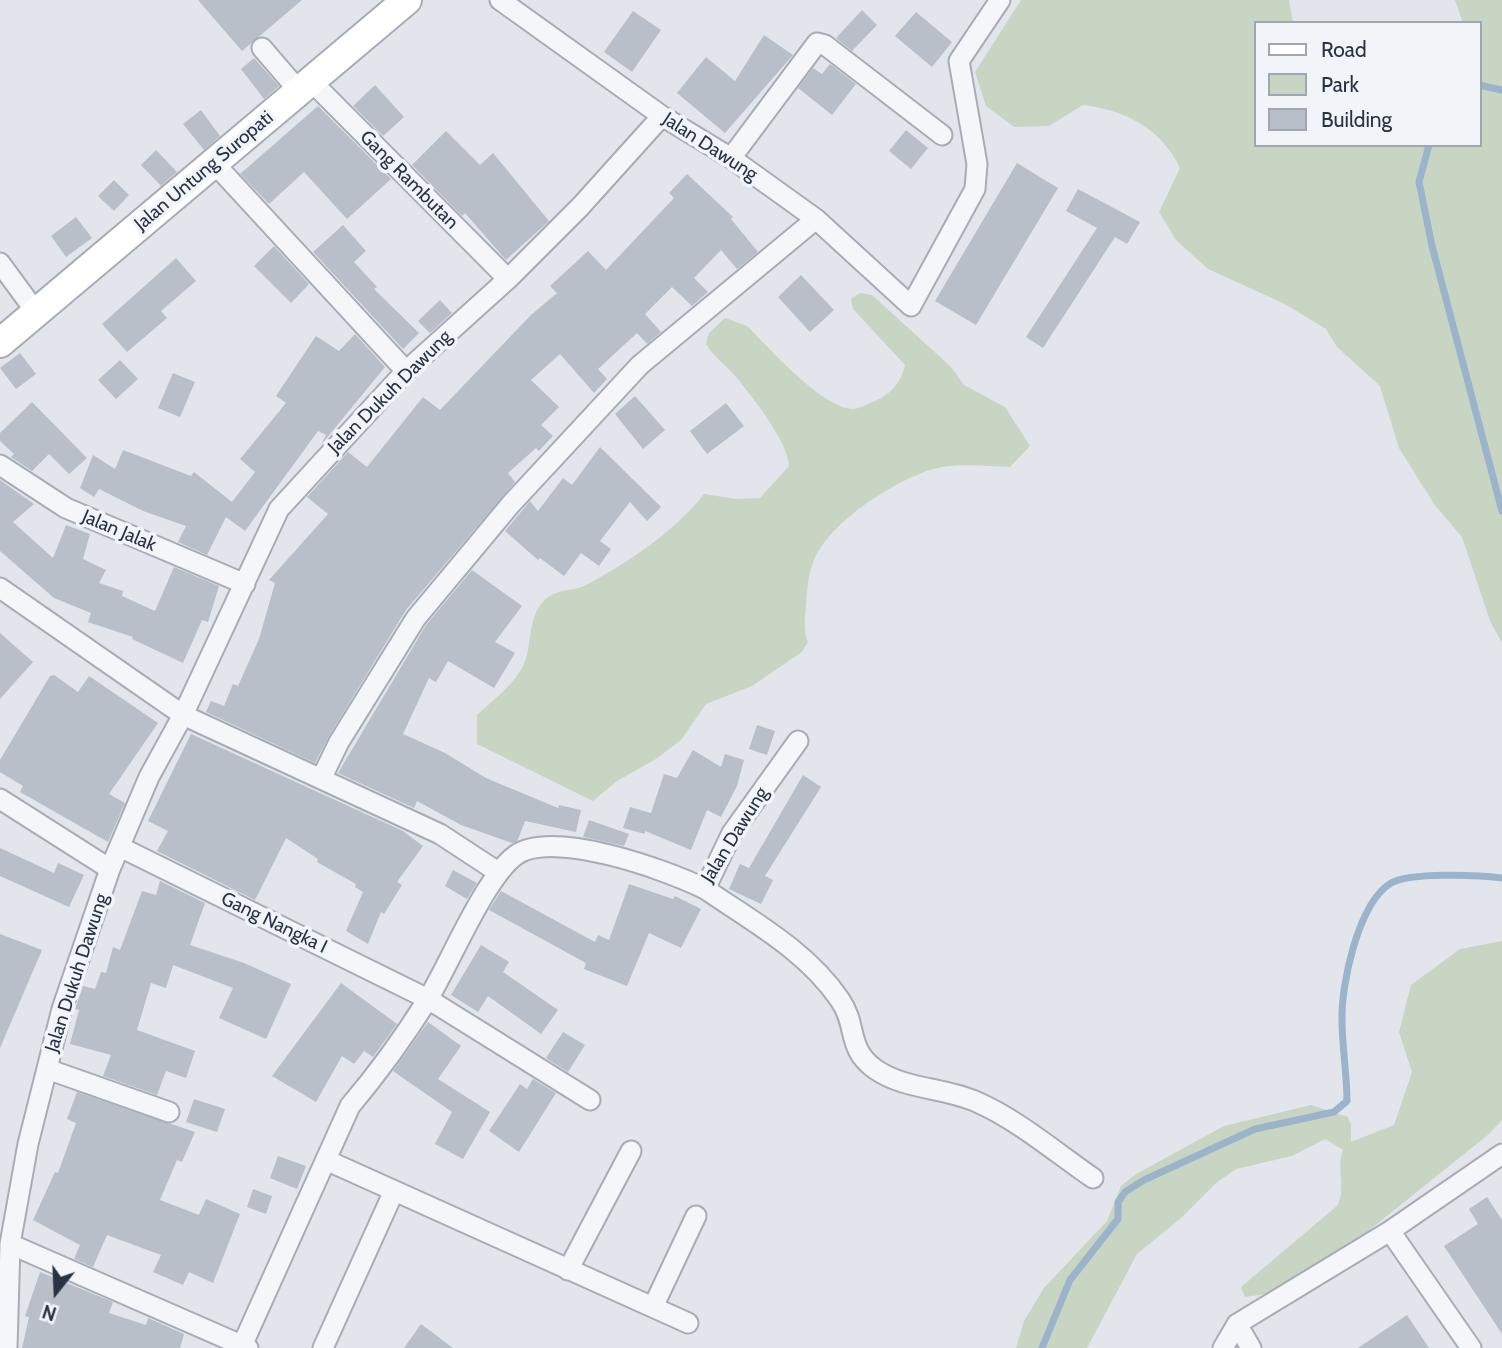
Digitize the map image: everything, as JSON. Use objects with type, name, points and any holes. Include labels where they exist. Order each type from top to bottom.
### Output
[{"type":"main road","name":"Jalan Untung Suropati","points":[[0,343],[407,0]]},
{"type":"street","name":"Jalan Dawung","points":[[500,0],[662,116],[731,158],[816,219],[911,306],[975,189],[977,164],[959,61],[1000,0]]},
{"type":"street","points":[[731,158],[817,43],[825,45],[942,135]]},
{"type":"street","name":"Gang Rambutan","points":[[261,48],[305,86],[508,279]]},
{"type":"street","name":"Jalan Dukuh Dawung","points":[[7,1348],[10,1244],[28,1144],[62,1009],[110,869],[149,777],[183,715],[279,509],[406,371],[508,279],[580,206],[662,116]]},
{"type":"street","points":[[214,163],[406,371]]},
{"type":"street","points":[[321,779],[339,742],[416,618],[511,504],[640,365],[816,219]]},
{"type":"street","points":[[0,262],[36,312]]},
{"type":"street","name":"Jalan Jalak","points":[[0,465],[66,508],[245,584]]},
{"type":"street","points":[[0,588],[183,715],[440,834],[498,872],[428,999],[375,1077],[350,1107],[244,1347],[10,1244]]},
{"type":"street","name":"Jalan Dawung","points":[[498,872],[517,853],[544,847],[569,848],[630,860],[705,888],[732,833],[799,741]]},
{"type":"street","points":[[0,799],[110,869]]},
{"type":"street","name":"Gang Nangka I","points":[[120,847],[428,999]]},
{"type":"street","points":[[705,888],[785,943],[825,981],[842,1002],[861,1057],[876,1070],[893,1079],[975,1101],[1003,1115],[1093,1178]]},
{"type":"street","points":[[428,999],[590,1100]]},
{"type":"street","points":[[47,1069],[169,1112]]},
{"type":"street","points":[[568,1270],[631,1151]]},
{"type":"street","points":[[1223,1348],[1237,1324],[1390,1231],[1502,1154]]},
{"type":"street","points":[[326,1160],[688,1323]]},
{"type":"street","points":[[323,1348],[394,1191]]},
{"type":"street","points":[[653,1307],[696,1216]]},
{"type":"street","points":[[1390,1231],[1471,1348]]},
{"type":"street","points":[[1237,1324],[1251,1348]]},
{"type":"green space","points":[[1021,0],[1289,0],[1293,21],[1254,21],[1254,147],[1481,147],[1481,21],[1462,21],[1455,0],[1502,0],[1502,643],[1490,621],[1462,537],[1434,504],[1399,448],[1380,386],[1337,347],[1326,329],[1285,304],[1208,269],[1176,240],[1159,212],[1180,168],[1163,142],[1127,117],[1113,111],[1083,105],[1049,126],[1014,127],[986,106],[975,72]]},
{"type":"green space","points":[[860,293],[872,295],[950,366],[964,385],[1005,407],[1030,446],[1010,467],[966,465],[934,469],[909,478],[860,508],[831,535],[813,563],[805,620],[808,642],[802,652],[752,686],[706,704],[681,740],[656,759],[617,781],[593,801],[477,744],[477,715],[505,690],[524,665],[535,616],[546,599],[556,593],[586,585],[618,567],[665,533],[704,494],[736,499],[760,498],[789,466],[783,444],[768,420],[736,377],[706,344],[709,333],[725,318],[747,326],[812,389],[842,407],[854,409],[881,398],[890,391],[901,377],[905,365],[853,309],[851,299]]},
{"type":"green space","points":[[1502,941],[1502,1120],[1489,1134],[1357,1240],[1266,1294],[1245,1297],[1241,1287],[1338,1205],[1343,1150],[1325,1139],[1292,1156],[1236,1169],[1216,1183],[1180,1219],[1137,1254],[1087,1348],[1016,1348],[1024,1321],[1044,1288],[1107,1221],[1121,1186],[1136,1174],[1224,1126],[1311,1105],[1348,1117],[1351,1142],[1394,1125],[1412,1072],[1399,1032],[1411,985],[1460,949]]},
{"type":"building","points":[[198,0],[302,0],[242,51]]},
{"type":"building","points":[[862,10],[877,25],[852,51],[836,38]]},
{"type":"building","points":[[633,11],[661,30],[632,72],[604,52]]},
{"type":"building","points":[[916,12],[952,42],[932,67],[895,36]]},
{"type":"building","points":[[764,35],[793,55],[725,133],[677,93],[706,57],[735,81]]},
{"type":"building","points":[[254,58],[279,86],[264,99],[241,69]]},
{"type":"building","points":[[830,64],[856,84],[832,115],[798,88],[813,68],[822,74]]},
{"type":"building","points":[[375,85],[404,117],[383,136],[353,106]]},
{"type":"building","points":[[318,106],[391,179],[347,219],[304,172],[269,204],[240,174]]},
{"type":"building","points":[[201,110],[220,136],[204,150],[183,124]]},
{"type":"building","points":[[906,130],[928,148],[911,169],[889,151]]},
{"type":"building","points":[[446,131],[480,165],[493,153],[549,221],[506,260],[465,213],[462,216],[412,165]]},
{"type":"building","points":[[156,150],[177,172],[161,186],[141,165]]},
{"type":"building","points":[[1017,163],[1058,188],[976,325],[935,301]]},
{"type":"building","points":[[687,174],[733,217],[731,219],[758,252],[737,269],[721,250],[694,278],[708,292],[692,306],[672,287],[645,314],[661,332],[647,344],[637,333],[598,369],[607,379],[594,393],[560,354],[531,380],[559,407],[541,425],[553,436],[539,451],[536,448],[508,473],[515,482],[406,610],[315,763],[206,712],[211,701],[224,706],[233,684],[238,686],[259,639],[275,583],[269,580],[328,514],[307,497],[348,452],[367,467],[423,397],[440,410],[531,315],[557,293],[550,286],[588,251],[606,270],[674,198],[669,193]]},
{"type":"building","points":[[114,180],[129,195],[114,211],[98,196]]},
{"type":"building","points":[[1078,189],[1140,222],[1127,244],[1115,237],[1043,348],[1026,337],[1097,228],[1066,211]]},
{"type":"building","points":[[76,217],[92,238],[66,257],[51,236]]},
{"type":"building","points":[[343,225],[366,251],[354,262],[377,287],[374,289],[419,333],[403,349],[313,252]]},
{"type":"building","points":[[274,246],[309,284],[291,303],[254,266]]},
{"type":"building","points":[[176,258],[196,281],[161,311],[167,318],[127,352],[102,324]]},
{"type":"building","points":[[801,275],[834,310],[810,332],[778,297]]},
{"type":"building","points":[[440,300],[452,313],[430,333],[418,321]]},
{"type":"building","points":[[355,334],[385,367],[321,445],[326,435],[318,431],[245,531],[226,517],[207,555],[178,542],[186,526],[143,511],[99,489],[94,497],[80,488],[93,455],[115,469],[123,450],[191,476],[194,472],[232,502],[255,472],[240,459],[286,403],[276,396],[316,336],[339,351]]},
{"type":"building","points":[[20,353],[36,374],[16,389],[0,368]]},
{"type":"building","points":[[120,360],[138,379],[116,399],[98,380]]},
{"type":"building","points":[[173,373],[195,382],[180,417],[158,408]]},
{"type":"building","points":[[635,396],[665,430],[643,449],[615,414]]},
{"type":"building","points":[[32,402],[87,458],[69,474],[49,454],[32,471],[11,457],[14,454],[0,441],[0,433]]},
{"type":"building","points":[[726,403],[744,426],[707,454],[690,431]]},
{"type":"building","points":[[600,447],[661,507],[647,521],[630,502],[600,541],[611,549],[599,566],[581,553],[564,576],[540,558],[538,560],[505,531],[530,501],[538,511],[563,478],[572,485]]},
{"type":"building","points":[[0,480],[34,504],[13,522],[53,558],[66,525],[90,534],[83,559],[106,570],[99,583],[123,591],[122,596],[155,611],[174,567],[219,586],[208,622],[202,620],[183,663],[132,639],[133,637],[88,622],[91,613],[54,598],[0,551]]},
{"type":"building","points":[[472,570],[522,606],[495,642],[515,653],[494,688],[448,661],[436,682],[429,678],[403,734],[445,753],[486,778],[558,808],[559,805],[581,810],[576,832],[525,821],[517,842],[512,843],[461,825],[417,801],[414,808],[338,773],[426,625]]},
{"type":"building","points":[[0,633],[33,662],[0,699]]},
{"type":"building","points":[[54,675],[78,692],[89,676],[158,723],[109,794],[125,803],[108,842],[20,792],[23,786],[0,772],[0,760],[50,676]]},
{"type":"building","points":[[757,725],[775,731],[767,755],[749,749]]},
{"type":"building","points":[[191,734],[403,831],[423,846],[397,882],[402,885],[384,914],[381,912],[368,944],[346,931],[363,892],[355,887],[356,884],[317,862],[318,859],[286,838],[255,900],[157,851],[168,831],[148,821]]},
{"type":"building","points":[[693,750],[721,767],[725,754],[744,760],[737,786],[721,817],[707,810],[691,850],[645,831],[645,834],[623,828],[630,807],[651,813],[664,774],[677,778]]},
{"type":"building","points":[[803,775],[821,787],[765,876],[773,880],[761,904],[729,889],[740,864],[749,868]]},
{"type":"building","points":[[589,820],[629,834],[624,846],[583,837]]},
{"type":"building","points":[[0,848],[54,873],[58,863],[84,875],[69,907],[0,876]]},
{"type":"building","points":[[453,870],[477,883],[467,899],[445,886]]},
{"type":"building","points":[[160,881],[205,903],[190,945],[244,963],[291,984],[266,1039],[219,1018],[233,988],[173,965],[166,988],[151,983],[137,1030],[195,1051],[186,1078],[166,1071],[157,1095],[103,1076],[111,1055],[70,1044],[79,1010],[75,1009],[83,986],[95,989],[101,972],[106,973],[113,947],[120,950],[142,891],[156,895]]},
{"type":"building","points":[[629,884],[673,899],[675,896],[701,909],[681,948],[649,933],[627,986],[584,969],[586,963],[489,910],[501,891],[595,942],[598,935],[609,940]]},
{"type":"building","points":[[0,934],[42,950],[0,1048]]},
{"type":"building","points":[[481,945],[509,962],[503,972],[558,1010],[541,1034],[488,996],[478,1012],[451,995]]},
{"type":"building","points":[[341,983],[397,1024],[373,1057],[364,1051],[354,1064],[342,1056],[316,1102],[272,1076]]},
{"type":"building","points":[[428,1022],[461,1046],[438,1079],[490,1112],[463,1159],[435,1144],[452,1112],[393,1071]]},
{"type":"building","points":[[563,1032],[585,1045],[568,1072],[546,1058]]},
{"type":"building","points":[[533,1079],[556,1093],[519,1152],[489,1131],[520,1084],[527,1089]]},
{"type":"building","points":[[77,1092],[195,1132],[182,1162],[177,1160],[160,1200],[199,1215],[206,1199],[240,1214],[213,1283],[189,1272],[183,1285],[153,1272],[161,1255],[107,1235],[93,1267],[74,1259],[80,1245],[33,1220],[55,1172],[58,1173],[76,1123],[67,1119]]},
{"type":"building","points":[[194,1099],[225,1109],[217,1132],[186,1122]]},
{"type":"building","points":[[278,1156],[306,1166],[297,1189],[270,1178]]},
{"type":"building","points":[[253,1189],[272,1196],[266,1214],[247,1207]]},
{"type":"building","points":[[1487,1197],[1502,1220],[1502,1334],[1444,1246],[1478,1224],[1469,1209]]},
{"type":"building","points":[[40,1272],[113,1302],[109,1313],[146,1325],[148,1318],[184,1334],[180,1348],[22,1348],[29,1317],[25,1316]]},
{"type":"building","points":[[1407,1315],[1429,1348],[1358,1348]]},
{"type":"building","points":[[421,1324],[453,1348],[404,1348]]},
{"type":"waterway","points":[[1481,85],[1502,90]]},
{"type":"waterway","points":[[1428,147],[1419,182],[1432,246],[1502,511]]},
{"type":"waterway","points":[[1042,1348],[1070,1280],[1118,1219],[1118,1202],[1125,1192],[1144,1180],[1255,1129],[1334,1112],[1347,1101],[1342,1005],[1354,946],[1369,908],[1379,893],[1391,883],[1413,877],[1462,875],[1502,878]]}]
